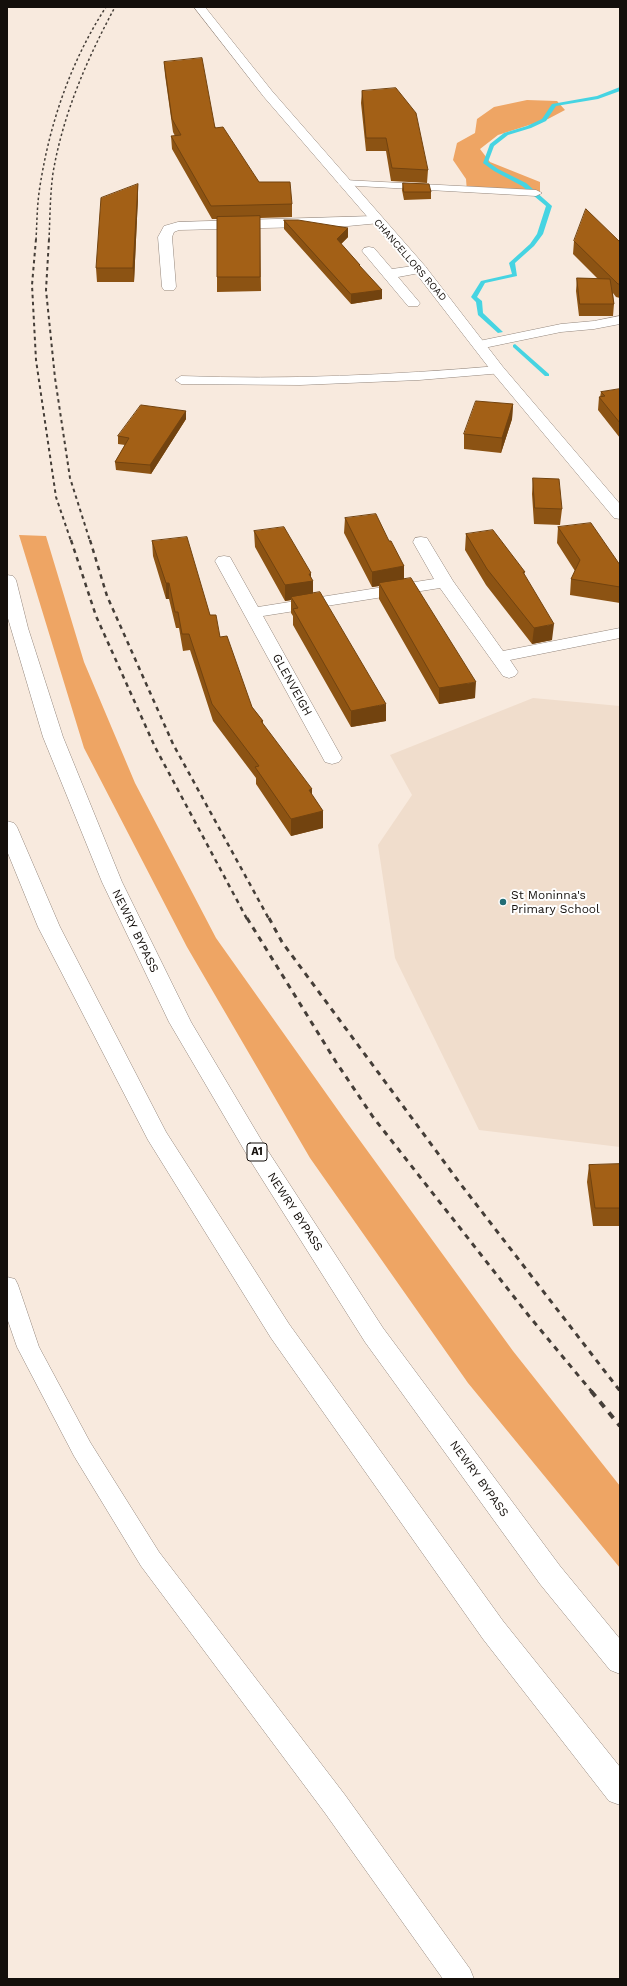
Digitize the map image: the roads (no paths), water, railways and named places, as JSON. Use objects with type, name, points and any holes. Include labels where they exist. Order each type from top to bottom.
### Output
[{"type":"main road","name":"CHANCELLORS ROAD","points":[[199,7],[268,94],[375,220],[420,270],[498,370],[620,514]]},
{"type":"main road","points":[[169,287],[165,237],[170,229],[178,226],[375,220]]},
{"type":"main road","points":[[369,250],[413,303]]},
{"type":"main road","points":[[388,274],[420,270]]},
{"type":"main road","points":[[421,542],[445,582],[504,665],[620,633]]},
{"type":"main road","name":"GLENVEIGH","points":[[224,561],[332,758]]},
{"type":"main road","name":"NEWRY BYPASS","points":[[7,580],[19,628],[53,737],[112,882],[180,1022],[258,1154],[374,1335],[550,1575],[620,1661]]},
{"type":"main road","points":[[252,613],[445,582]]},
{"type":"main road","points":[[7,827],[49,927],[156,1134],[272,1318],[493,1630],[620,1791]]},
{"type":"lane","points":[[344,183],[536,193]]},
{"type":"lane","points":[[479,345],[562,328],[594,326],[620,320]]},
{"type":"lane","points":[[181,380],[299,382],[400,378],[498,370]]},
{"type":"lane","points":[[7,1285],[28,1347],[82,1449],[150,1559],[335,1804],[460,1979]]},
{"type":"waterway","points":[[500,332],[480,314],[479,301],[474,297],[483,282],[515,275],[512,263],[532,245],[540,234],[549,206],[520,181],[496,170],[485,162],[492,145],[506,134],[529,127],[544,120],[554,105],[598,97],[620,89]]},
{"type":"waterway","points":[[515,346],[547,375]]},
{"type":"railway","points":[[36,240],[40,186],[44,162],[56,115],[72,70],[106,7]]},
{"type":"railway","points":[[49,240],[53,173],[63,129],[77,87],[115,7]]},
{"type":"railway","points":[[36,239],[32,285],[36,360],[56,497],[71,541]]},
{"type":"railway","points":[[49,239],[46,290],[55,378],[70,478],[90,541]]},
{"type":"railway","points":[[71,540],[96,616],[155,747],[247,919]]},
{"type":"railway","points":[[90,540],[107,596],[173,744],[269,919]]},
{"type":"railway","points":[[247,918],[336,1062],[373,1117],[529,1316],[592,1392]]},
{"type":"railway","points":[[269,918],[282,942],[459,1182],[620,1391]]},
{"type":"railway","points":[[591,1391],[620,1426]]},
{"type":"place","name":"St Moninna's Primary School","points":[[503,902]]}]
